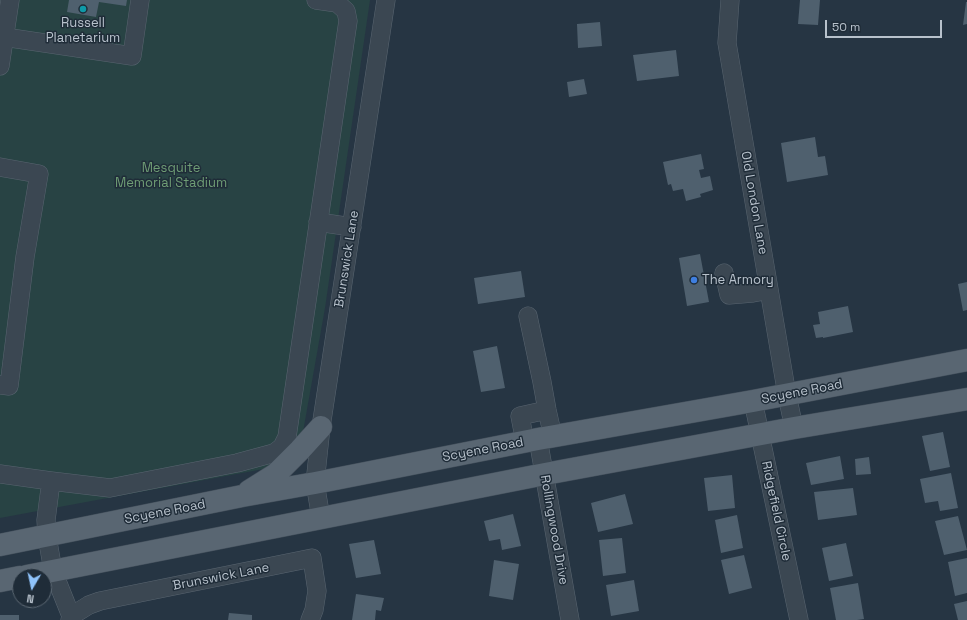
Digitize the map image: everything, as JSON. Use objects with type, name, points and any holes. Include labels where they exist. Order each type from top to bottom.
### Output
[{"type":"main road","name":"Scyene Road","points":[[0,545],[242,496],[539,439],[787,395],[967,360]]},
{"type":"main road","points":[[53,571],[545,474],[760,434],[967,399]]},
{"type":"main road","points":[[242,496],[276,474],[321,427]]},
{"type":"main road","points":[[0,581],[12,579]]},
{"type":"street","points":[[0,66],[10,0]]},
{"type":"street","points":[[4,37],[132,56],[140,0]]},
{"type":"street","points":[[0,474],[110,488],[237,463],[274,453],[282,447],[287,437],[348,21],[346,11],[337,3],[316,0]]},
{"type":"street","name":"Brunswick Lane","points":[[321,518],[315,483],[321,427],[386,0]]},
{"type":"street","name":"Old London Lane","points":[[730,0],[727,42],[787,395],[794,428]]},
{"type":"street","points":[[0,167],[39,174],[25,256],[9,386],[0,385]]},
{"type":"street","points":[[318,222],[352,227]]},
{"type":"street","points":[[724,273],[730,295],[769,290]]},
{"type":"street","points":[[528,316],[547,410],[539,439]]},
{"type":"street","name":"Ridgefield Circle","points":[[753,401],[799,620]]},
{"type":"street","points":[[539,439],[520,416],[547,410]]},
{"type":"street","name":"Rollingwood Drive","points":[[539,439],[570,620]]},
{"type":"street","points":[[51,481],[46,520],[47,536],[53,571],[70,618]]},
{"type":"street","name":"Brunswick Lane","points":[[70,618],[89,605],[100,601],[312,558],[317,591],[314,610],[310,620]]},
{"type":"green space","name":"Mesquite Memorial Stadium","points":[[0,0],[370,0],[325,308],[303,432],[269,468],[0,518]]},
{"type":"building","name":"Russell Planetarium","points":[[69,0],[127,0],[126,6],[99,2],[96,17],[67,12]]},
{"type":"building","points":[[800,0],[820,0],[818,25],[798,24]]},
{"type":"building","points":[[966,2],[967,24],[963,25]]},
{"type":"building","points":[[600,22],[602,46],[578,48],[577,24]]},
{"type":"building","points":[[676,50],[679,76],[637,81],[633,55]]},
{"type":"building","points":[[584,79],[587,94],[569,97],[567,82]]},
{"type":"building","points":[[815,137],[818,157],[825,156],[828,175],[787,182],[781,143]]},
{"type":"building","points":[[701,154],[704,169],[699,170],[701,178],[710,176],[713,190],[700,194],[701,197],[686,201],[683,189],[673,191],[671,184],[668,185],[663,162]]},
{"type":"building","name":"The Armory","points":[[700,254],[709,302],[687,306],[679,258]]},
{"type":"building","points":[[521,271],[525,297],[478,304],[474,278]]},
{"type":"building","points":[[967,282],[967,310],[963,311],[958,284]]},
{"type":"building","points":[[848,306],[853,332],[816,338],[813,325],[820,324],[818,312]]},
{"type":"building","points":[[497,346],[505,388],[481,392],[473,351]]},
{"type":"building","points":[[943,432],[950,467],[930,471],[922,436]]},
{"type":"building","points":[[840,456],[844,479],[811,485],[806,463]]},
{"type":"building","points":[[869,457],[871,474],[856,475],[855,459]]},
{"type":"building","points":[[951,473],[958,508],[940,511],[938,501],[925,503],[920,479]]},
{"type":"building","points":[[732,475],[735,508],[708,511],[704,478]]},
{"type":"building","points":[[853,488],[857,515],[818,520],[814,492]]},
{"type":"building","points":[[625,494],[633,524],[598,532],[591,503]]},
{"type":"building","points":[[513,514],[521,546],[502,550],[500,539],[489,541],[484,521]]},
{"type":"building","points":[[737,515],[743,548],[721,553],[715,520]]},
{"type":"building","points":[[958,516],[967,550],[944,555],[935,521]]},
{"type":"building","points":[[622,538],[626,573],[603,576],[599,540]]},
{"type":"building","points":[[374,540],[381,574],[356,578],[349,544]]},
{"type":"building","points":[[846,543],[853,576],[829,581],[822,548]]},
{"type":"building","points":[[744,555],[752,588],[729,594],[721,560]]},
{"type":"building","points":[[967,558],[967,593],[955,596],[948,562]]},
{"type":"building","points":[[494,560],[519,564],[513,600],[489,596]]},
{"type":"building","points":[[634,580],[639,611],[611,616],[606,585]]},
{"type":"building","points":[[858,583],[864,619],[836,620],[830,588]]},
{"type":"building","points":[[356,594],[384,598],[381,611],[376,610],[375,620],[352,620]]},
{"type":"building","points":[[967,601],[967,620],[958,620],[954,604]]},
{"type":"building","points":[[229,613],[252,615],[252,620],[228,620]]},
{"type":"building","points":[[0,615],[19,615],[19,620],[0,620]]},
{"type":"place","name":"Russell Planetarium","points":[[83,9]]},
{"type":"place","name":"The Armory","points":[[694,280]]}]
